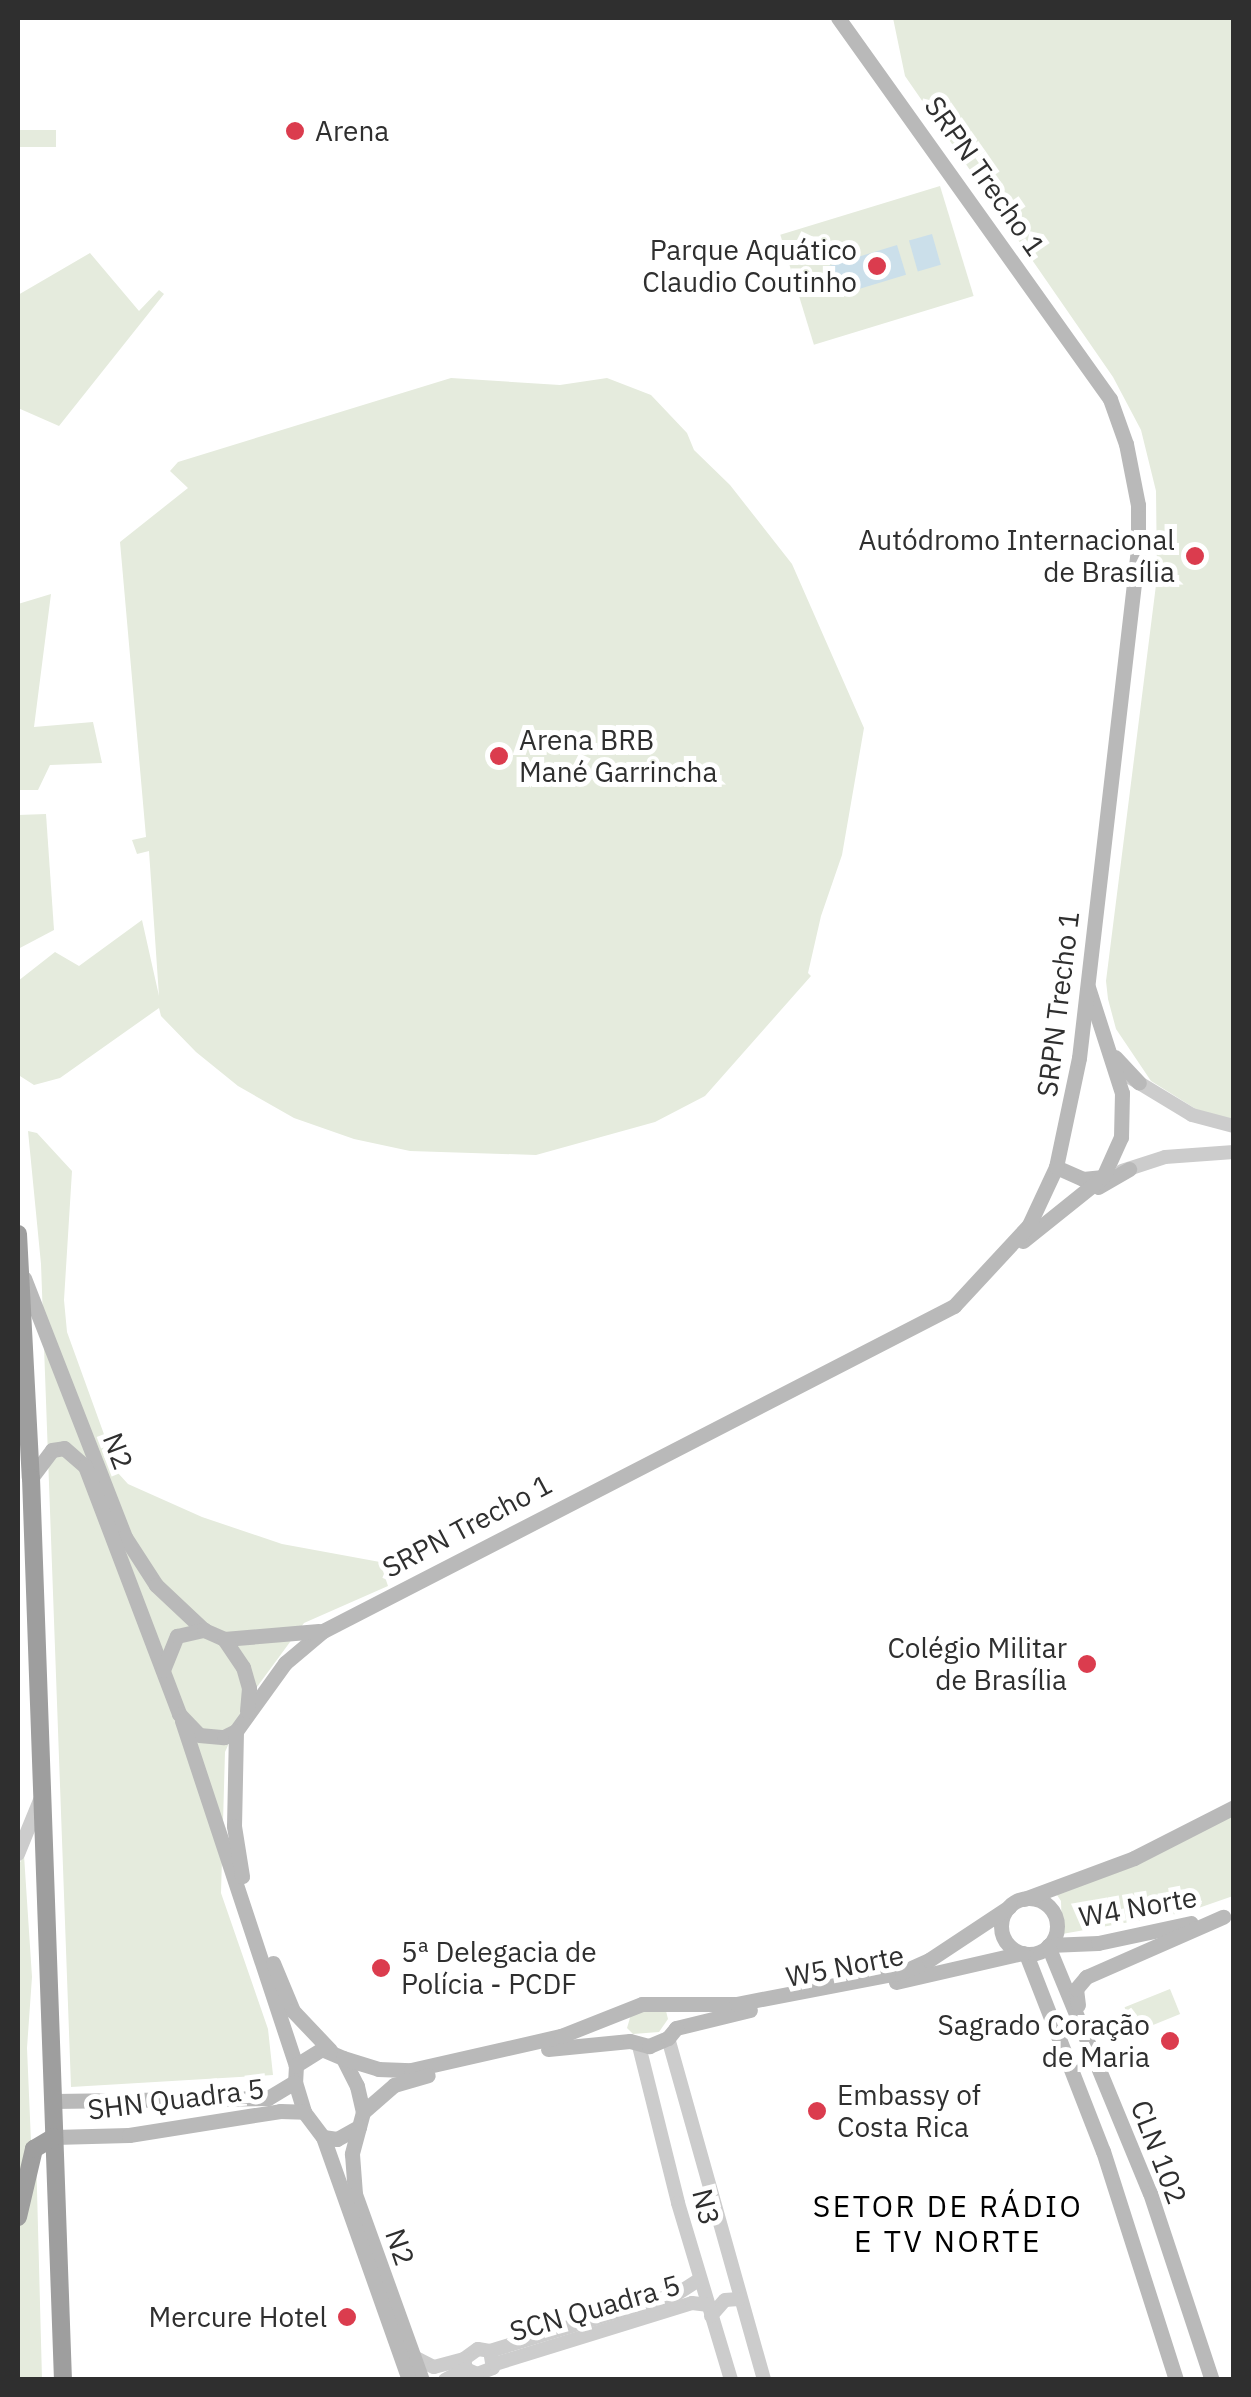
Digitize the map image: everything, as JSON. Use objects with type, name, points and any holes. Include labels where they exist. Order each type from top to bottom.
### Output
[{"type":"highway","points":[[18,1234],[31,1478],[27,1631],[37,1655],[63,2380]]},
{"type":"highway","points":[[18,1656],[37,1655]]},
{"type":"highway","points":[[18,2217],[34,2150],[54,2137]]},
{"type":"main road","name":"SRPN Trecho 1","points":[[246,1714],[285,1663],[322,1630],[954,1306],[1012,1249],[1029,1225],[1056,1166],[1078,1058],[1087,986],[1138,549],[1138,505],[1126,444],[1110,399],[862,46],[838,18]]},
{"type":"main road","name":"SRPN Trecho 1","points":[[847,18],[862,46]]},
{"type":"main road","points":[[1012,1249],[1102,1178],[1115,1155],[1124,1120],[1116,1069],[1087,986]]},
{"type":"main road","points":[[1108,1045],[1139,1083]]},
{"type":"main road","points":[[1078,1058],[1116,1069]]},
{"type":"main road","points":[[1056,1166],[1082,1179],[1102,1178]]},
{"type":"main road","points":[[1081,1195],[1128,1169]]},
{"type":"main road","name":"N2","points":[[20,1269],[125,1536],[156,1585],[204,1630]]},
{"type":"main road","name":"N2","points":[[31,1478],[52,1450],[64,1448],[85,1466],[163,1670]]},
{"type":"main road","points":[[361,2119],[353,2072],[286,1999],[243,1877],[234,1826],[236,1731],[246,1714],[246,1678],[224,1639],[204,1630],[177,1636],[163,1670],[296,2073],[304,2112],[322,2138],[337,2139],[361,2119],[394,2085],[454,2068],[563,2046],[634,2043]]},
{"type":"main road","name":"SRPN Trecho 1","points":[[224,1639],[283,1638],[322,1630]]},
{"type":"main road","points":[[180,1714],[199,1735],[224,1737],[236,1731]]},
{"type":"main road","points":[[53,2102],[268,2098],[313,2052],[337,2054],[378,2069],[410,2070],[534,2044],[642,2004],[736,2004],[902,1972],[929,1960],[1024,1898],[1134,1858],[1234,1807]]},
{"type":"main road","points":[[1008,1907],[1002,1931],[1010,1946],[1024,1954],[1048,1945],[1056,1923],[1052,1912],[1044,1903],[1024,1898]]},
{"type":"main road","points":[[1083,2029],[1076,1989],[1086,1977],[1228,1914]]},
{"type":"main road","name":"W4 Norte","points":[[1048,1945],[1098,1942],[1228,1914]]},
{"type":"main road","name":"CLN 102","points":[[1048,1945],[1150,2193],[1212,2380]]},
{"type":"main road","name":"CLN 102","points":[[1024,1954],[1073,2071],[1176,2380]]},
{"type":"main road","name":"W5 Norte","points":[[634,2043],[1024,1954]]},
{"type":"main road","points":[[665,2002],[672,2033]]},
{"type":"main road","points":[[625,2012],[623,2026],[634,2043]]},
{"type":"main road","points":[[1073,2071],[1097,2061]]},
{"type":"main road","points":[[129,2135],[124,2117],[132,2103]]},
{"type":"main road","name":"SHN Quadra 5","points":[[54,2137],[129,2135],[280,2111],[304,2112]]},
{"type":"main road","name":"N2","points":[[361,2119],[352,2154],[355,2194],[422,2380]]},
{"type":"main road","name":"N2","points":[[322,2138],[409,2380]]},
{"type":"main road","points":[[1158,2324],[1170,2326],[1187,2312]]},
{"type":"street","points":[[1116,1069],[1192,1115],[1234,1126]]},
{"type":"street","points":[[1102,1178],[1165,1156],[1234,1152]]},
{"type":"street","points":[[18,1854],[40,1800]]},
{"type":"street","points":[[672,2033],[732,2278],[764,2380]]},
{"type":"street","name":"N3","points":[[634,2043],[731,2380]]},
{"type":"street","points":[[414,2357],[434,2366],[465,2364],[477,2374],[492,2357],[686,2292],[701,2283],[720,2288],[732,2278]]},
{"type":"street","points":[[710,2310],[725,2300],[739,2299]]},
{"type":"street","name":"SCN Quadra 5","points":[[492,2357],[692,2303],[710,2310]]},
{"type":"street","points":[[445,2380],[478,2349],[492,2357]]},
{"type":"shaded area","name":"Autódromo Internacional de Brasília","points":[[893,18],[1233,18],[1233,1119],[1199,1111],[1151,1081],[1116,1029],[1108,999],[1106,981],[1157,577],[1156,491],[1141,430],[1113,377],[905,76]]},
{"type":"shaded area","points":[[18,130],[56,130],[56,147],[18,147]]},
{"type":"shaded area","name":"Parque Aquático Claudio Coutinho","points":[[940,186],[974,296],[814,345],[780,235]]},
{"type":"shaded area","points":[[90,253],[139,311],[159,290],[164,294],[59,426],[18,408],[18,295]]},
{"type":"shaded area","name":"Arena BRB Mané Garrincha","points":[[451,378],[560,385],[607,378],[651,395],[687,433],[694,450],[730,485],[792,564],[864,728],[842,855],[821,916],[808,973],[811,976],[705,1096],[655,1122],[536,1155],[410,1151],[354,1139],[294,1118],[238,1086],[196,1052],[161,1016],[159,1008],[60,1078],[34,1085],[20,1076],[18,981],[55,952],[79,966],[142,920],[159,996],[149,851],[137,854],[132,840],[146,837],[120,542],[188,488],[170,471],[178,462]]},
{"type":"shaded area","points":[[51,594],[34,727],[93,722],[102,763],[50,765],[38,790],[19,790],[18,604]]},
{"type":"shaded area","points":[[46,814],[54,930],[18,949],[18,815]]},
{"type":"shaded area","points":[[28,1131],[37,1133],[72,1171],[64,1300],[67,1332],[118,1473],[128,1484],[202,1517],[282,1544],[380,1562],[388,1586],[304,1623],[251,1695],[225,1752],[221,1893],[268,2029],[273,2075],[71,2087],[41,1264]]},
{"type":"shaded area","points":[[1233,1816],[1233,1896],[1187,1912],[1062,1934],[1061,1901],[1053,1889]]},
{"type":"shaded area","points":[[24,1855],[32,1977],[27,2048],[32,2165],[36,2152],[42,2379],[18,2380],[18,1866]]},
{"type":"shaded area","points":[[1170,1989],[1180,2014],[1135,2032],[1125,2007]]},
{"type":"shaded area","points":[[632,2011],[666,2011],[668,2019],[659,2032],[633,2034],[627,2028]]},
{"type":"water","points":[[932,234],[941,265],[918,271],[909,241]]},
{"type":"water","points":[[897,245],[906,275],[833,297],[824,267]]},
{"type":"place","name":"Arena","points":[[295,131]]},
{"type":"place","name":"Parque Aquático Claudio Coutinho","points":[[877,266]]},
{"type":"place","name":"Autódromo Internacional de Brasília","points":[[1195,556]]},
{"type":"place","name":"Arena BRB Mané Garrincha","points":[[499,756]]},
{"type":"place","name":"Colégio Militar de Brasília","points":[[1087,1664]]},
{"type":"place","name":"5ª Delegacia de Polícia - PCDF","points":[[381,1968]]},
{"type":"place","name":"Sagrado Coração de Maria","points":[[1170,2041]]},
{"type":"place","name":"Embassy of Costa Rica","points":[[817,2111]]},
{"type":"place","name":"Mercure Hotel","points":[[347,2317]]},
{"type":"district","name":"SETOR DE RÁDIO E TV NORTE","points":[[948,2223]]}]
